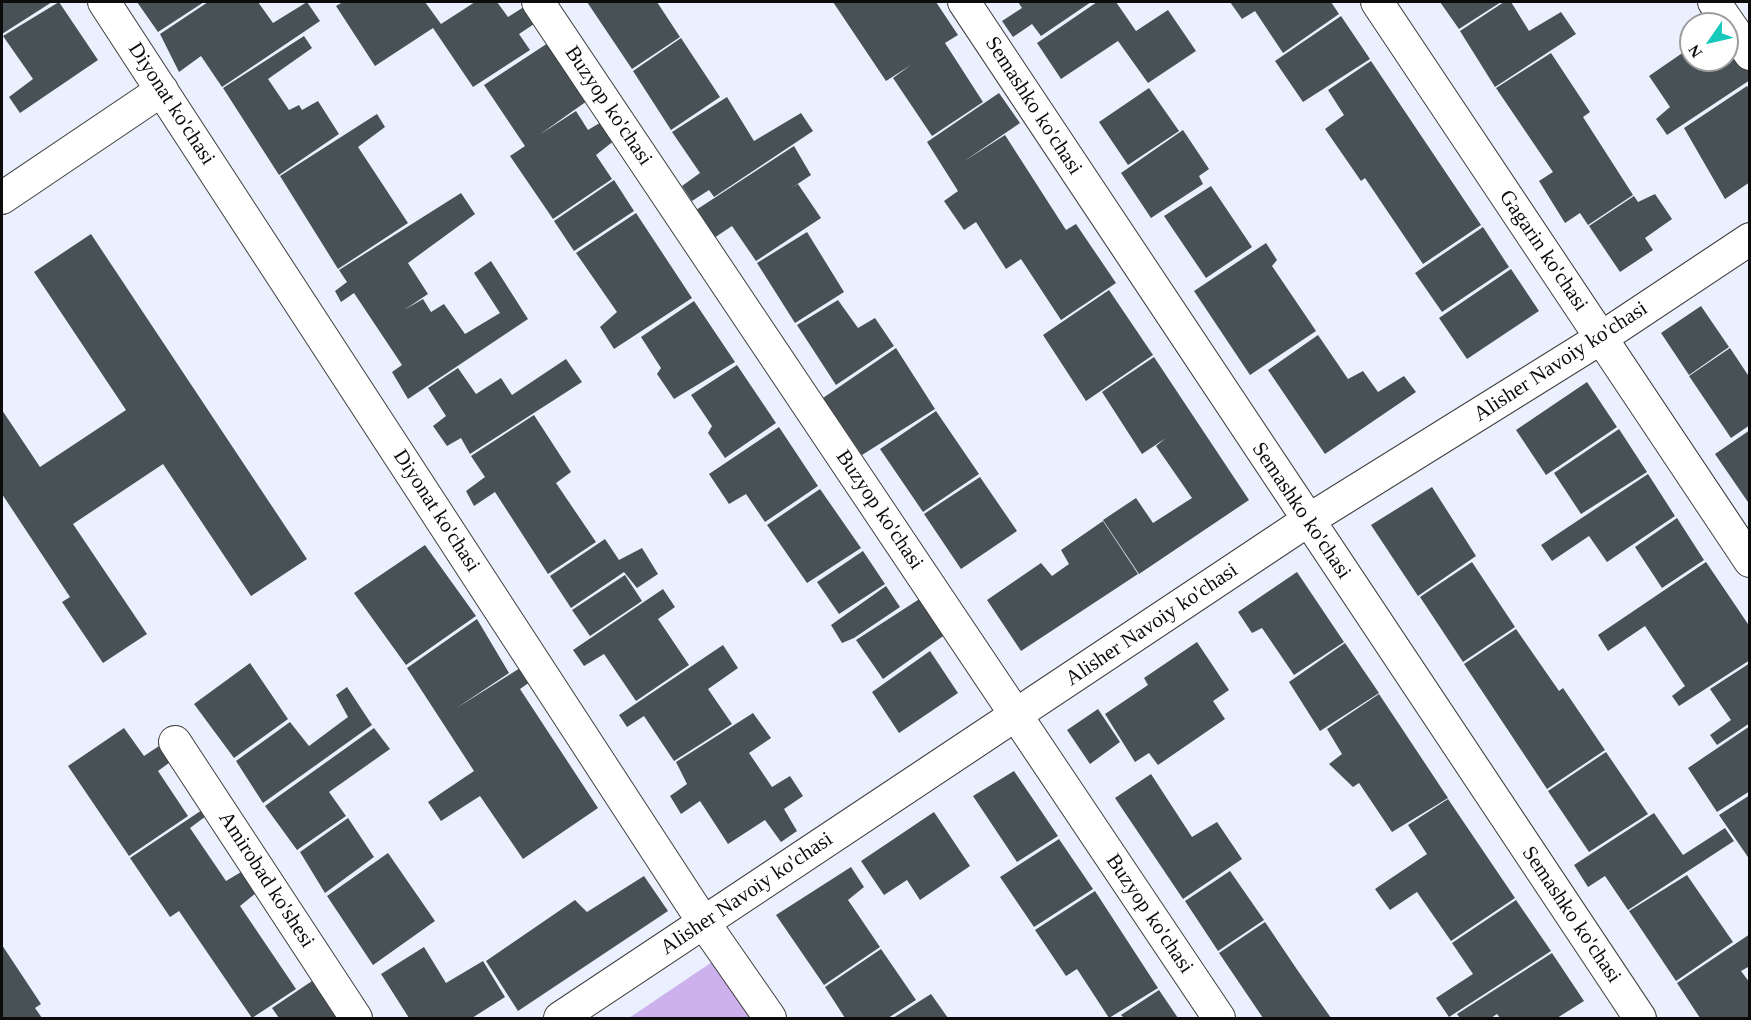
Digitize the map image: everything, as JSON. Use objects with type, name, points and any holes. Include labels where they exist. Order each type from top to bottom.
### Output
[{"type":"street","name":"Diyonat ko'chasi","points":[[104,2],[704,922],[770,1018]]},
{"type":"street","name":"Buzyop ko'chasi","points":[[538,2],[1219,1018]]},
{"type":"street","name":"Semashko ko'chasi","points":[[964,2],[1307,521],[1640,1018]]},
{"type":"street","name":"Gagarin ko'chasi","points":[[1377,2],[1749,561]]},
{"type":"street","points":[[1714,2],[1749,54]]},
{"type":"street","points":[[2,198],[162,90]]},
{"type":"street","name":"Alisher Navoiy ko'chasi","points":[[560,1018],[1307,521],[1601,338],[1749,239]]},
{"type":"street","name":"Amirobad ko'shesi","points":[[175,742],[356,1018]]},
{"type":"shaded area","points":[[715,960],[755,1018],[629,1018]]},
{"type":"building","points":[[2,2],[52,2],[2,34]]},
{"type":"building","points":[[59,2],[98,60],[20,113],[9,97],[33,79],[3,36]]},
{"type":"building","points":[[137,2],[204,2],[158,32]]},
{"type":"building","points":[[208,2],[258,2],[273,23],[307,2],[320,21],[222,87],[201,56],[179,72],[160,34]]},
{"type":"building","points":[[343,2],[425,2],[441,24],[475,2],[497,2],[508,17],[527,5],[537,22],[519,34],[530,50],[473,87],[433,28],[375,66],[336,6]]},
{"type":"building","points":[[587,2],[657,2],[680,37],[632,69]]},
{"type":"building","points":[[833,2],[936,2],[958,35],[945,43],[983,102],[932,136],[893,78],[911,65],[886,81]]},
{"type":"building","points":[[1018,2],[1091,2],[1041,36],[1032,24],[1013,37],[1002,21],[1022,8]]},
{"type":"building","points":[[1097,2],[1116,2],[1136,31],[1168,10],[1196,51],[1148,83],[1118,41],[1061,79],[1037,43]]},
{"type":"building","points":[[1230,2],[1331,2],[1339,14],[1283,53],[1255,11],[1242,19]]},
{"type":"building","points":[[1440,2],[1501,2],[1459,29]]},
{"type":"building","points":[[1504,2],[1511,2],[1529,31],[1561,12],[1576,34],[1495,87],[1460,31]]},
{"type":"building","points":[[1341,16],[1370,59],[1303,102],[1275,61]]},
{"type":"building","points":[[304,36],[312,48],[268,79],[289,110],[299,105],[302,110],[318,101],[339,134],[279,175],[223,88]]},
{"type":"building","points":[[681,38],[720,97],[671,130],[633,71]]},
{"type":"building","points":[[548,43],[587,101],[539,135],[576,111],[588,130],[603,121],[615,140],[596,155],[612,179],[553,219],[510,156],[525,146],[484,85]]},
{"type":"building","points":[[1551,53],[1590,112],[1583,117],[1633,195],[1588,225],[1580,213],[1565,223],[1539,181],[1553,172],[1496,88]]},
{"type":"building","points":[[1739,54],[1750,70],[1750,80],[1667,135],[1656,119],[1670,107],[1649,76],[1679,55],[1679,72],[1739,72]]},
{"type":"building","points":[[1371,61],[1481,225],[1423,264],[1365,178],[1361,181],[1325,129],[1344,115],[1328,90]]},
{"type":"building","points":[[1747,86],[1750,90],[1750,182],[1725,199],[1684,128]]},
{"type":"building","points":[[1149,88],[1179,131],[1128,165],[1099,122]]},
{"type":"building","points":[[999,93],[1020,123],[963,162],[1005,135],[1066,230],[1076,224],[1116,283],[1061,320],[1021,259],[1006,269],[976,222],[964,230],[944,201],[958,191],[927,142]]},
{"type":"building","points":[[727,97],[754,141],[801,113],[813,131],[714,197],[709,190],[692,201],[682,186],[700,173],[672,132]]},
{"type":"building","points":[[377,114],[385,127],[358,147],[408,223],[338,269],[280,176]]},
{"type":"building","points":[[1183,130],[1209,169],[1199,176],[1203,184],[1151,218],[1121,173]]},
{"type":"building","points":[[794,146],[811,175],[790,189],[798,184],[821,218],[756,261],[732,226],[714,238],[696,210]]},
{"type":"building","points":[[614,180],[634,211],[574,251],[554,221]]},
{"type":"building","points":[[1211,186],[1252,247],[1206,278],[1164,216]]},
{"type":"building","points":[[461,193],[475,214],[408,263],[428,294],[404,310],[423,299],[431,312],[444,304],[465,334],[500,313],[474,273],[491,261],[528,319],[408,399],[392,372],[402,365],[354,293],[341,302],[335,291],[347,282],[339,270]]},
{"type":"building","points":[[1655,194],[1672,219],[1645,238],[1653,250],[1620,272],[1589,226],[1634,196],[1638,202]]},
{"type":"building","points":[[636,213],[692,298],[614,349],[600,327],[617,312],[576,253]]},
{"type":"building","points":[[1483,227],[1509,267],[1442,312],[1415,273]]},
{"type":"building","points":[[807,232],[844,292],[795,323],[757,263]]},
{"type":"building","points":[[91,234],[307,559],[251,596],[163,464],[73,524],[147,634],[103,663],[62,602],[70,597],[2,494],[2,410],[40,467],[126,410],[34,272]]},
{"type":"building","points":[[1266,243],[1277,260],[1272,266],[1316,331],[1250,375],[1194,291]]},
{"type":"building","points":[[1511,269],[1539,311],[1467,359],[1439,318]]},
{"type":"building","points":[[1109,290],[1153,355],[1086,401],[1043,335]]},
{"type":"building","points":[[838,300],[858,328],[875,318],[894,346],[836,385],[797,325]]},
{"type":"building","points":[[694,301],[735,362],[674,399],[657,374],[661,368],[641,337]]},
{"type":"building","points":[[1701,306],[1729,347],[1689,375],[1661,333]]},
{"type":"building","points":[[1318,335],[1348,379],[1363,371],[1378,392],[1404,376],[1416,392],[1325,454],[1268,370]]},
{"type":"building","points":[[896,348],[935,409],[862,455],[823,398]]},
{"type":"building","points":[[1730,348],[1750,378],[1750,425],[1731,438],[1689,376]]},
{"type":"building","points":[[1154,357],[1249,500],[1139,574],[1103,520],[1136,498],[1153,523],[1192,498],[1156,446],[1166,438],[1142,454],[1102,392]]},
{"type":"building","points":[[566,359],[582,382],[470,454],[461,438],[447,446],[433,426],[446,416],[428,388],[458,368],[476,394],[501,378],[512,395]]},
{"type":"building","points":[[737,365],[776,423],[725,458],[708,433],[712,426],[691,395]]},
{"type":"building","points":[[1587,382],[1617,427],[1546,475],[1516,430]]},
{"type":"building","points":[[936,411],[979,474],[923,512],[880,449]]},
{"type":"building","points":[[534,415],[571,472],[556,483],[596,542],[548,574],[495,492],[474,506],[466,491],[485,477],[471,456]]},
{"type":"building","points":[[779,427],[818,486],[765,522],[746,494],[729,504],[709,474]]},
{"type":"building","points":[[1619,429],[1647,472],[1581,514],[1554,473]]},
{"type":"building","points":[[1750,430],[1750,505],[1715,454]]},
{"type":"building","points":[[1648,474],[1675,516],[1607,562],[1589,536],[1552,561],[1541,545]]},
{"type":"building","points":[[980,477],[1017,531],[961,569],[924,514]]},
{"type":"building","points":[[1432,487],[1476,556],[1418,596],[1371,525]]},
{"type":"building","points":[[820,489],[861,548],[807,583],[767,525]]},
{"type":"building","points":[[1677,518],[1704,560],[1662,588],[1635,547]]},
{"type":"building","points":[[1103,521],[1138,574],[1021,651],[987,600],[1041,563],[1052,576],[1069,564],[1061,550]]},
{"type":"building","points":[[605,539],[619,560],[642,548],[658,574],[637,588],[624,572],[571,608],[550,576]]},
{"type":"building","points":[[425,545],[476,616],[406,665],[354,593]]},
{"type":"building","points":[[863,551],[885,584],[839,614],[817,582]]},
{"type":"building","points":[[1472,562],[1515,627],[1463,662],[1420,597]]},
{"type":"building","points":[[1706,562],[1750,627],[1750,660],[1679,706],[1672,696],[1685,686],[1645,626],[1608,651],[1598,635]]},
{"type":"building","points":[[1297,572],[1344,642],[1294,675],[1262,628],[1252,633],[1238,612]]},
{"type":"building","points":[[625,575],[642,601],[590,636],[572,610]]},
{"type":"building","points":[[886,586],[900,607],[854,638],[842,643],[831,625]]},
{"type":"building","points":[[663,589],[675,607],[658,619],[689,665],[636,701],[604,654],[584,666],[573,650]]},
{"type":"building","points":[[921,598],[946,634],[883,679],[856,640]]},
{"type":"building","points":[[477,619],[509,673],[455,709],[528,663],[537,677],[520,689],[598,808],[523,859],[480,796],[441,821],[428,802],[474,771],[407,668]]},
{"type":"building","points":[[1516,629],[1559,691],[1563,688],[1605,750],[1547,789],[1464,664]]},
{"type":"building","points":[[1197,642],[1229,690],[1213,701],[1225,719],[1158,765],[1149,753],[1135,762],[1105,714],[1148,685],[1144,678]]},
{"type":"building","points":[[1345,643],[1379,693],[1320,731],[1289,682]]},
{"type":"building","points":[[723,645],[738,668],[708,689],[732,724],[674,761],[644,716],[627,727],[619,715]]},
{"type":"building","points":[[930,651],[958,693],[899,733],[872,692]]},
{"type":"building","points":[[250,663],[288,719],[234,758],[194,704]]},
{"type":"building","points":[[1750,663],[1750,723],[1717,745],[1710,735],[1731,720],[1710,689]]},
{"type":"building","points":[[347,687],[372,725],[263,803],[236,761],[290,722],[309,746],[348,717],[336,695]]},
{"type":"building","points":[[1379,694],[1448,798],[1392,832],[1359,783],[1353,787],[1329,764],[1342,754],[1327,729]]},
{"type":"building","points":[[1098,709],[1120,742],[1090,764],[1067,730]]},
{"type":"building","points":[[753,713],[771,738],[749,753],[772,787],[790,776],[803,796],[784,809],[797,831],[781,842],[765,820],[728,844],[700,801],[681,814],[670,796],[687,784],[676,762]]},
{"type":"building","points":[[1750,726],[1750,791],[1717,812],[1688,768]]},
{"type":"building","points":[[124,728],[144,756],[162,744],[173,760],[158,771],[188,816],[129,856],[68,766]]},
{"type":"building","points":[[374,728],[390,749],[329,792],[346,816],[297,850],[265,806]]},
{"type":"building","points":[[1606,752],[1648,814],[1589,852],[1548,791]]},
{"type":"building","points":[[1014,771],[1058,836],[1017,862],[973,796]]},
{"type":"building","points":[[1151,774],[1192,837],[1217,822],[1242,859],[1183,899],[1115,798]]},
{"type":"building","points":[[1750,795],[1750,860],[1719,815]]},
{"type":"building","points":[[1448,799],[1515,898],[1451,941],[1417,892],[1390,910],[1375,889],[1427,854],[1408,825]]},
{"type":"building","points":[[202,810],[206,816],[190,828],[226,881],[241,872],[256,893],[240,906],[296,989],[252,1018],[179,911],[170,917],[130,858]]},
{"type":"building","points":[[934,812],[970,866],[920,900],[907,880],[884,895],[861,861]]},
{"type":"building","points":[[1654,813],[1683,855],[1725,828],[1734,841],[1628,910],[1605,876],[1588,887],[1574,865]]},
{"type":"building","points":[[348,818],[374,857],[325,893],[300,852]]},
{"type":"building","points":[[1059,839],[1093,889],[1034,927],[1000,877]]},
{"type":"building","points":[[388,853],[435,921],[373,965],[327,896]]},
{"type":"building","points":[[851,867],[864,887],[848,900],[880,947],[824,985],[776,915]]},
{"type":"building","points":[[1230,871],[1264,920],[1218,951],[1185,901]]},
{"type":"building","points":[[1687,875],[1733,942],[1676,981],[1629,911]]},
{"type":"building","points":[[644,876],[668,911],[518,1011],[486,961],[575,900],[587,912]]},
{"type":"building","points":[[1095,891],[1158,988],[1109,1018],[1077,969],[1066,976],[1035,930]]},
{"type":"building","points":[[1516,900],[1551,951],[1449,1017],[1436,998],[1473,974],[1452,943]]},
{"type":"building","points":[[1265,922],[1331,1018],[1263,1018],[1219,953]]},
{"type":"building","points":[[1750,934],[1750,966],[1741,971],[1750,983],[1750,1018],[1700,1018],[1677,983]]},
{"type":"building","points":[[2,945],[41,1004],[35,1008],[42,1018],[2,1018]]},
{"type":"building","points":[[424,947],[446,983],[483,961],[505,997],[472,1018],[409,1018],[381,974]]},
{"type":"building","points":[[881,949],[916,1000],[888,1018],[845,1018],[825,987]]},
{"type":"building","points":[[1552,953],[1584,1001],[1557,1018],[1500,1018],[1497,1014],[1491,1018],[1460,1018],[1457,1014]]},
{"type":"building","points":[[312,981],[342,1018],[279,1018],[272,1008]]},
{"type":"building","points":[[1159,990],[1178,1018],[1124,1018],[1121,1015]]},
{"type":"building","points":[[931,994],[948,1018],[893,1018]]}]
